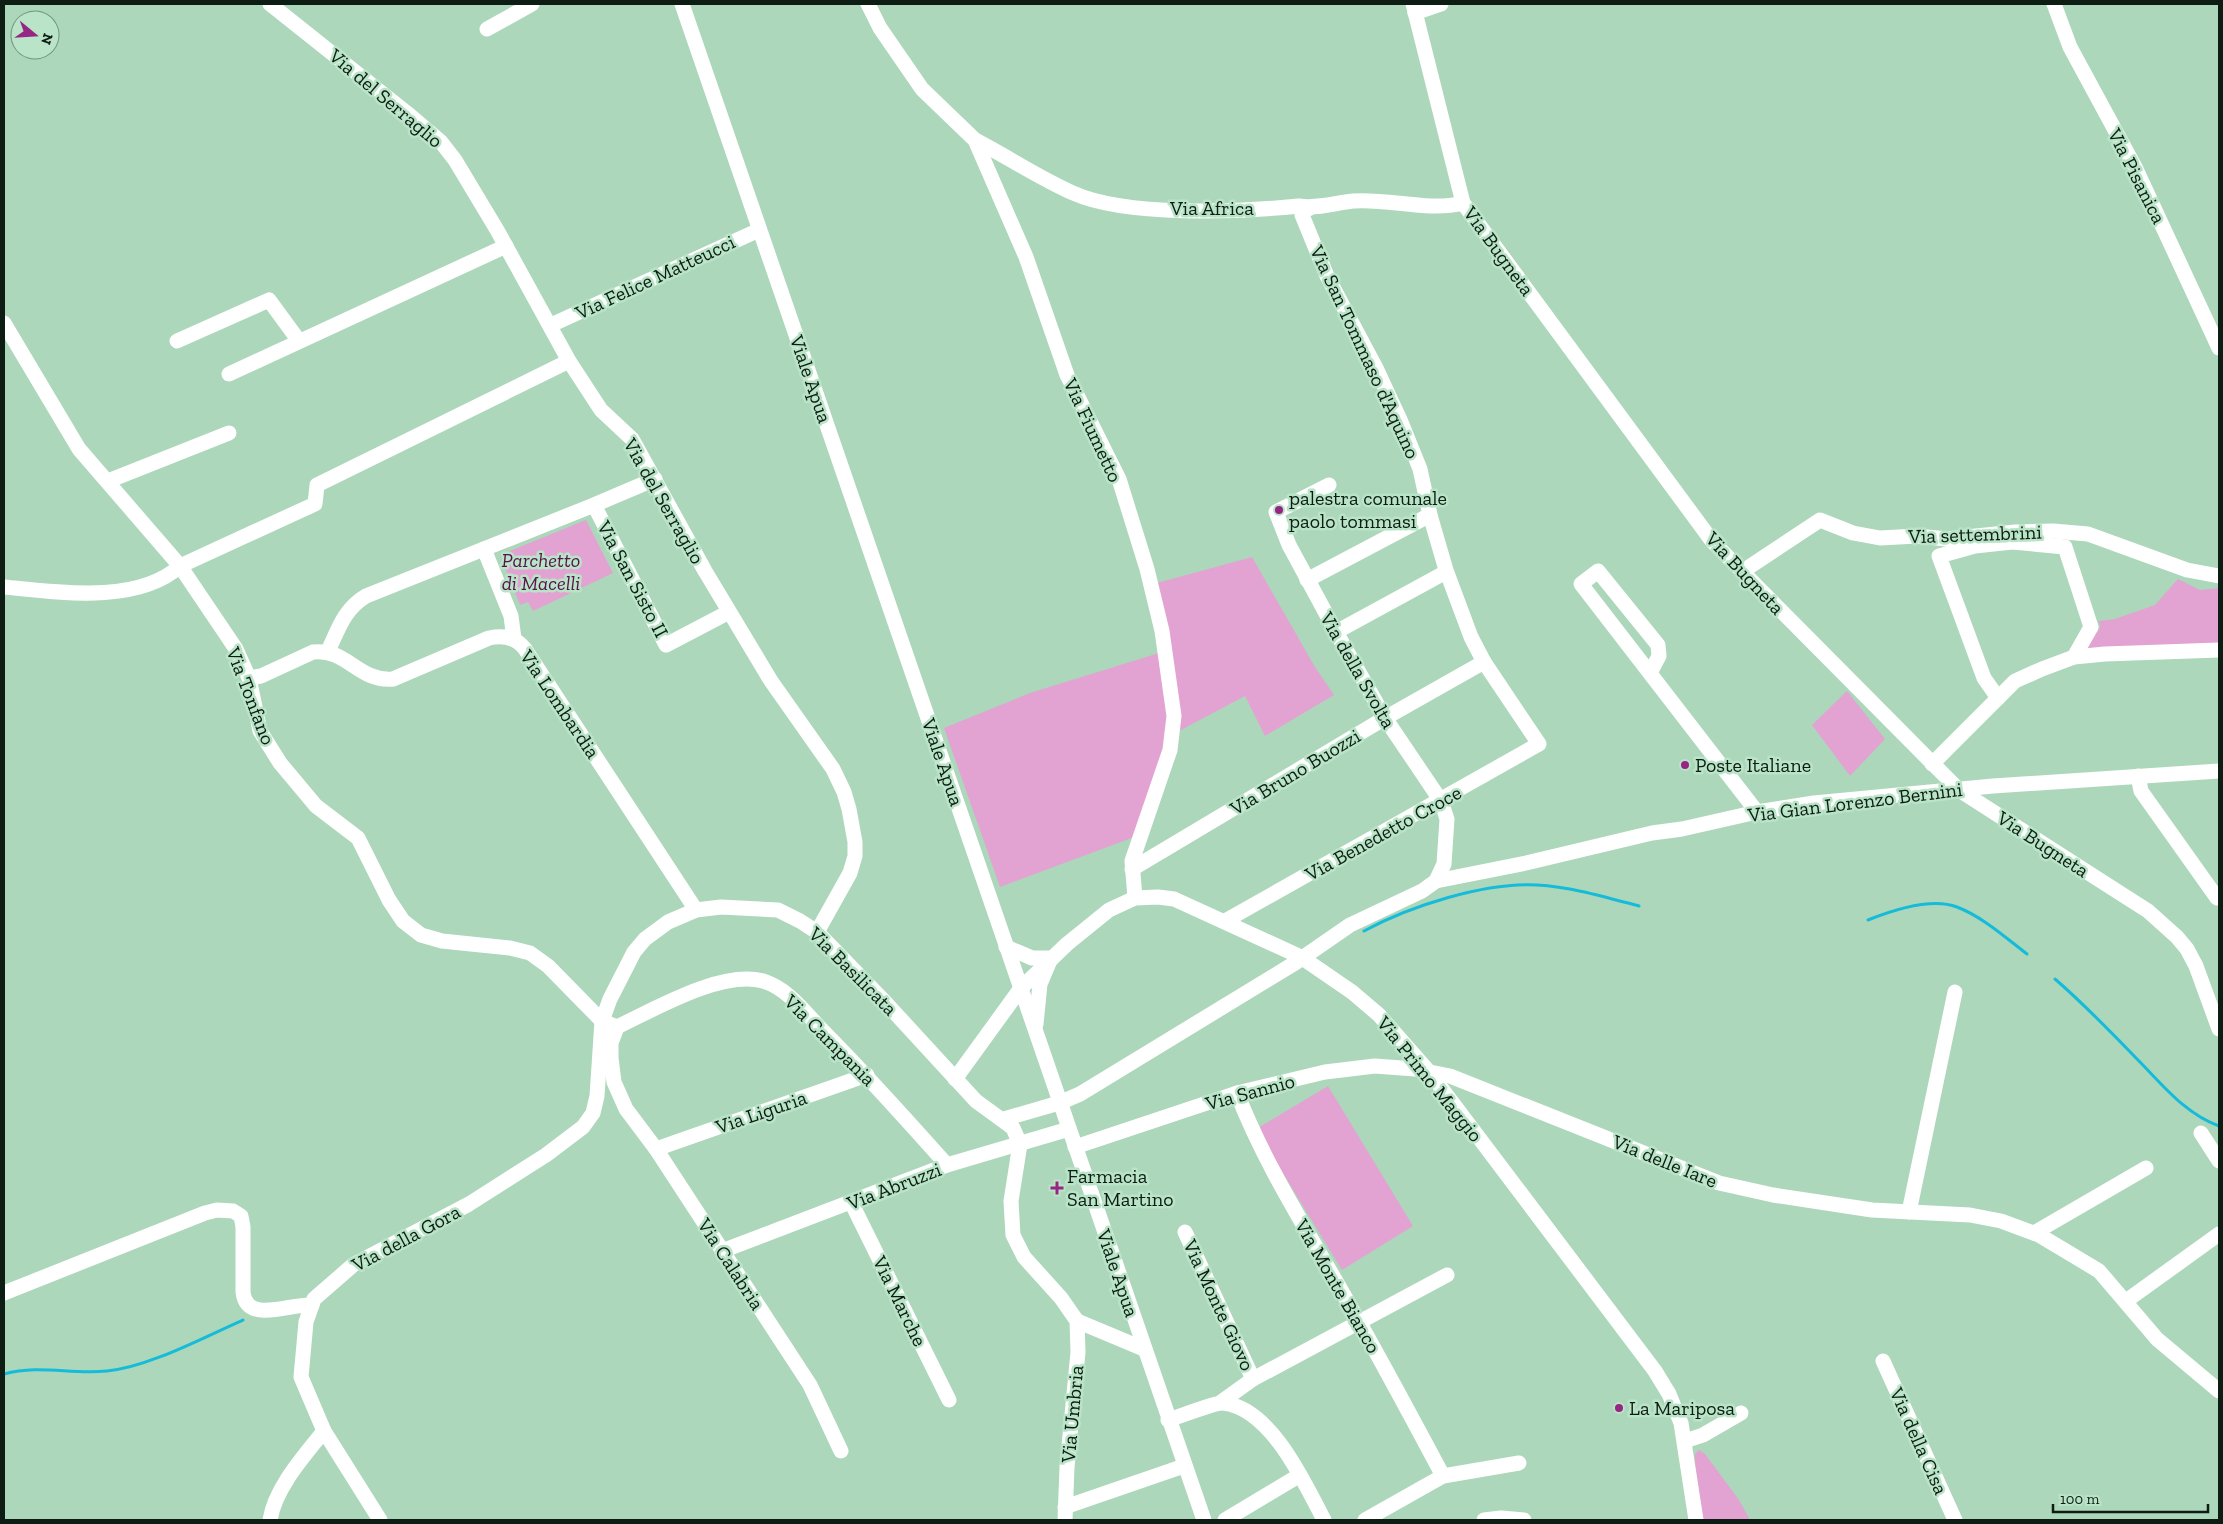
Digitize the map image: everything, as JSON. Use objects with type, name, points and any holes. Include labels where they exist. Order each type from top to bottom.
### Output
[{"type":"street","name":"Via del Serraglio","points":[[270,4],[352,67],[441,142],[455,160],[551,325],[569,361],[601,410],[632,439],[729,612],[771,681],[825,756],[844,792],[855,842],[853,864],[817,932]]},
{"type":"street","points":[[487,29],[532,4]]},
{"type":"street","name":"Viale Apua","points":[[682,4],[1204,1520]]},
{"type":"street","name":"Via Fiumetto","points":[[868,4],[880,28],[922,89],[976,140],[1026,257],[1067,375],[1118,479],[1147,569],[1162,631],[1174,716],[1173,738],[1162,780],[1136,849],[1132,868],[1135,898]]},
{"type":"street","points":[[1414,8],[1441,4]]},
{"type":"street","name":"Via Pisanica","points":[[2054,4],[2070,46],[2135,167],[2219,348]]},
{"type":"street","name":"Via Bugneta","points":[[1414,8],[1464,203],[1712,541],[1958,790],[2148,911],[2177,937],[2187,949],[2196,966],[2219,1029]]},
{"type":"street","name":"Via Africa","points":[[976,140],[1073,193],[1106,204],[1123,207],[1200,210],[1299,206],[1310,208],[1353,201],[1446,207],[1464,203]]},
{"type":"street","name":"Via San Tommaso d'Aquino","points":[[1310,208],[1303,210],[1304,220],[1327,276],[1376,368],[1401,422],[1420,470],[1446,572],[1471,637],[1484,662],[1539,744]]},
{"type":"street","name":"Via Felice Matteucci","points":[[551,325],[759,230]]},
{"type":"street","points":[[229,374],[506,246]]},
{"type":"street","points":[[177,341],[269,300],[299,341]]},
{"type":"street","name":"Via Tonfano","points":[[4,323],[79,449],[180,566],[236,649],[248,678],[260,731],[280,763],[316,806],[358,838],[389,900],[403,921],[421,935],[442,941],[510,948],[530,954],[548,966],[602,1021]]},
{"type":"street","points":[[4,587],[96,593],[128,589],[153,581],[172,573],[180,566],[315,504],[317,485],[569,361]]},
{"type":"street","points":[[108,481],[229,433]]},
{"type":"street","points":[[248,678],[261,676],[313,652],[328,651],[346,612],[353,604],[366,596],[594,505],[655,478]]},
{"type":"street","name":"Via della Svolta","points":[[1329,486],[1276,512],[1288,545],[1385,718],[1442,801],[1447,819],[1447,844],[1444,864],[1436,881]]},
{"type":"street","name":"Via San Sisto II","points":[[594,505],[666,645],[729,612]]},
{"type":"street","points":[[1307,580],[1430,515]]},
{"type":"street","name":"Via settembrini","points":[[1743,571],[1820,520],[1853,533],[1880,538],[1917,536],[1947,539],[2016,532],[2052,531],[2088,534],[2187,570],[2219,576]]},
{"type":"street","points":[[1998,698],[1984,678],[1939,556],[1975,546],[2012,542],[2064,547],[2091,627],[2074,657]]},
{"type":"street","points":[[484,549],[511,616],[514,639]]},
{"type":"street","points":[[1650,673],[1659,656],[1658,645],[1598,571],[1581,584],[1756,812]]},
{"type":"street","points":[[1336,632],[1446,572]]},
{"type":"street","name":"Via Lombardia","points":[[328,651],[336,653],[368,676],[385,680],[408,674],[489,638],[497,636],[514,639],[525,649],[696,910]]},
{"type":"street","points":[[1932,764],[2015,681],[2074,657],[2105,654],[2219,650]]},
{"type":"street","name":"Via Bruno Buozzi","points":[[1132,868],[1385,718],[1484,662]]},
{"type":"street","name":"Via Benedetto Croce","points":[[1225,921],[1442,801],[1539,744]]},
{"type":"street","name":"Via Gian Lorenzo Bernini","points":[[1436,881],[1756,812],[1860,798],[2219,771]]},
{"type":"street","points":[[2138,776],[2141,791],[2217,898]]},
{"type":"street","points":[[1004,1119],[1060,1103],[1088,1089],[1350,925],[1422,892],[1436,881]]},
{"type":"street","name":"Via Primo Maggio","points":[[955,1079],[1020,988],[1051,958],[1109,910],[1135,898],[1158,897],[1174,899],[1301,957],[1352,992],[1379,1015],[1430,1073],[1655,1371],[1676,1408],[1684,1441],[1696,1520]]},
{"type":"street","name":"Via Basilicata","points":[[602,1021],[634,952],[645,939],[668,922],[696,910],[721,907],[778,910],[791,915],[817,932],[976,1101],[1004,1119],[1013,1128],[1020,1144]]},
{"type":"street","points":[[1006,947],[1032,958],[1051,958],[1040,984],[1036,1033]]},
{"type":"street","name":"Via Campania","points":[[617,1027],[704,988],[738,980],[764,981],[786,993],[867,1074],[947,1165]]},
{"type":"street","points":[[1909,1212],[1955,992]]},
{"type":"street","points":[[602,1021],[617,1027]]},
{"type":"street","name":"Via della Gora","points":[[312,1306],[319,1293],[353,1264],[469,1204],[583,1127],[593,1113],[598,1084],[602,1021]]},
{"type":"street","name":"Via Calabria","points":[[617,1027],[611,1043],[614,1082],[626,1110],[656,1149],[810,1385],[841,1451]]},
{"type":"street","name":"Via Sannio","points":[[1075,1147],[1237,1093],[1355,1068],[1409,1068],[1430,1073]]},
{"type":"street","name":"Via delle Iare","points":[[1430,1073],[1450,1076],[1719,1183],[1791,1198],[1872,1210],[1970,1216],[2002,1221],[2034,1233],[2068,1251],[2099,1272],[2157,1339],[2219,1391]]},
{"type":"street","name":"Via Liguria","points":[[656,1149],[867,1074]]},
{"type":"street","points":[[598,1084],[614,1082]]},
{"type":"street","name":"Via Monte Bianco","points":[[1237,1093],[1250,1127],[1274,1173],[1360,1323],[1443,1476]]},
{"type":"street","name":"Via Abruzzi","points":[[722,1251],[947,1165],[1069,1129]]},
{"type":"street","points":[[2201,1133],[2219,1161]]},
{"type":"street","points":[[1020,1144],[1012,1201],[1013,1234],[1024,1258],[1061,1298],[1077,1321],[1144,1349]]},
{"type":"street","points":[[2034,1233],[2146,1168]]},
{"type":"street","name":"Via Marche","points":[[851,1202],[949,1400]]},
{"type":"street","points":[[4,1292],[105,1254],[175,1223],[216,1210],[233,1211],[241,1216],[243,1227],[243,1292],[244,1298],[250,1307],[262,1311],[301,1304],[312,1306],[306,1322],[300,1377],[324,1431],[380,1520]]},
{"type":"street","name":"Via Monte Giovo","points":[[1185,1232],[1253,1379]]},
{"type":"street","points":[[2126,1301],[2219,1234]]},
{"type":"street","points":[[1168,1420],[1222,1402],[1253,1379],[1447,1275]]},
{"type":"street","name":"Via Umbria","points":[[1077,1321],[1078,1352],[1065,1514],[1184,1466]]},
{"type":"street","name":"Via della Cisa","points":[[1883,1361],[1955,1520]]},
{"type":"street","points":[[1222,1402],[1247,1410],[1269,1430],[1300,1475],[1324,1520]]},
{"type":"street","points":[[1684,1441],[1703,1436],[1741,1413]]},
{"type":"street","points":[[270,1520],[274,1502],[307,1452],[324,1431]]},
{"type":"street","points":[[1365,1520],[1443,1476],[1519,1463]]},
{"type":"street","points":[[1225,1520],[1300,1475]]},
{"type":"street","points":[[1484,1520],[1501,1518],[1524,1520]]},
{"type":"green space","name":"Parchetto di Macelli","points":[[586,520],[613,573],[533,611],[528,602],[520,605],[500,555]]},
{"type":"green space","points":[[1252,557],[1315,667],[1334,695],[1265,736],[1245,696],[1179,731],[1157,583]]},
{"type":"green space","points":[[2178,579],[2200,590],[2219,588],[2219,644],[2083,652],[2100,628],[2099,621],[2115,619],[2155,605]]},
{"type":"green space","points":[[1159,653],[1169,735],[1137,836],[1000,887],[944,728],[1030,693]]},
{"type":"green space","points":[[1847,691],[1885,739],[1850,776],[1812,725]]},
{"type":"green space","points":[[1328,1086],[1413,1226],[1342,1270],[1256,1129]]},
{"type":"green space","points":[[1699,1450],[1705,1454],[1739,1500],[1750,1520],[1703,1520],[1695,1463],[1695,1454]]},
{"type":"waterway","points":[[1364,931],[1425,905],[1494,887],[1537,885],[1563,888],[1639,906]]},
{"type":"waterway","points":[[1868,920],[1912,906],[1936,903],[1947,904],[1976,916],[2027,954]]},
{"type":"waterway","points":[[2055,979],[2185,1106],[2195,1114],[2219,1126]]},
{"type":"waterway","points":[[4,1374],[30,1370],[94,1372],[123,1368],[158,1358],[243,1320]]},
{"type":"place","name":"palestra comunale paolo tommasi","points":[[1279,510]]},
{"type":"place","name":"Poste Italiane","points":[[1685,765]]},
{"type":"place","name":"Farmacia San Martino","points":[[1057,1188]]},
{"type":"place","name":"La Mariposa","points":[[1619,1408]]}]
